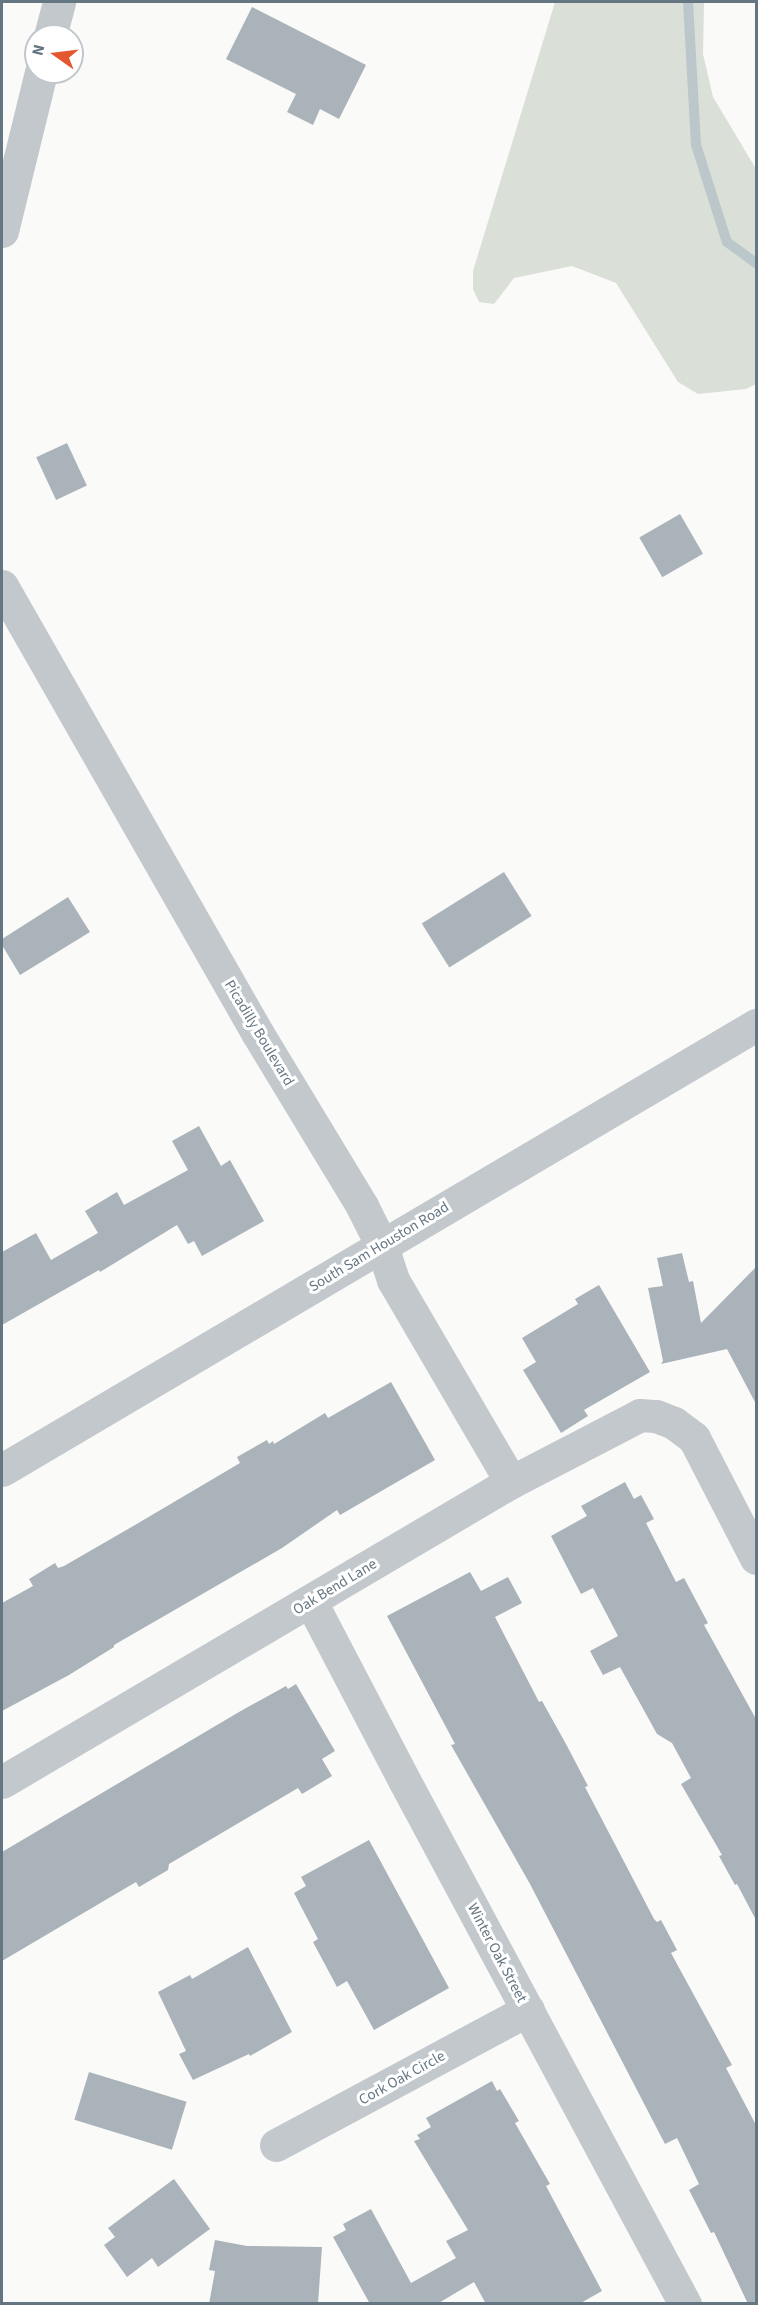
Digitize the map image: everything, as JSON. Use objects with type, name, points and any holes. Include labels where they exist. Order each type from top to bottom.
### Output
[{"type":"street","points":[[53,24],[59,2]]},
{"type":"street","points":[[2,231],[38,84]]},
{"type":"street","name":"Picadilly Boulevard","points":[[2,586],[258,1034],[362,1206],[382,1246],[393,1280],[511,1482]]},
{"type":"street","name":"South Sam Houston Road","points":[[2,1470],[756,1025]]},
{"type":"street","name":"Oak Bend Lane","points":[[2,1782],[311,1602],[511,1482],[640,1415],[656,1416],[674,1423],[694,1438],[756,1558]]},
{"type":"street","name":"Winter Oak Street","points":[[311,1602],[685,2304]]},
{"type":"street","name":"Cork Oak Circle","points":[[276,2145],[528,2010]]},
{"type":"shaded area","points":[[555,2],[704,2],[703,54],[713,97],[756,169],[756,384],[746,389],[698,394],[678,382],[616,283],[572,266],[514,278],[494,304],[479,302],[473,289],[473,271]]},
{"type":"building","points":[[252,7],[366,65],[339,119],[320,109],[313,125],[287,112],[296,94],[226,59]]},
{"type":"building","points":[[67,443],[87,486],[56,500],[36,457]]},
{"type":"building","points":[[680,514],[703,554],[662,577],[639,538]]},
{"type":"building","points":[[504,872],[532,916],[449,968],[422,923]]},
{"type":"building","points":[[68,897],[90,932],[20,975],[2,945],[2,939]]},
{"type":"building","points":[[199,1126],[221,1166],[230,1160],[264,1221],[202,1256],[194,1241],[188,1244],[177,1225],[100,1272],[99,1270],[2,1325],[2,1252],[36,1233],[51,1260],[98,1233],[85,1211],[117,1192],[124,1205],[188,1170],[172,1141]]},
{"type":"building","points":[[682,1253],[689,1282],[693,1281],[701,1323],[756,1267],[756,1404],[727,1349],[661,1364],[663,1361],[648,1288],[663,1286],[657,1258]]},
{"type":"building","points":[[599,1285],[650,1372],[584,1410],[588,1416],[561,1433],[523,1370],[536,1362],[522,1338],[578,1304],[575,1299]]},
{"type":"building","points":[[391,1382],[435,1460],[340,1515],[337,1510],[282,1548],[114,1645],[69,1675],[2,1711],[2,1603],[33,1586],[29,1579],[55,1563],[58,1568],[64,1566],[135,1525],[240,1463],[237,1457],[267,1440],[269,1444],[273,1441],[274,1444],[325,1413],[328,1418]]},
{"type":"building","points":[[625,1482],[634,1499],[641,1495],[654,1519],[646,1523],[676,1582],[684,1578],[708,1623],[704,1625],[756,1719],[756,1920],[681,1784],[691,1778],[672,1743],[657,1734],[620,1667],[603,1675],[590,1651],[618,1636],[593,1588],[581,1594],[551,1536],[587,1516],[581,1506]]},
{"type":"building","points":[[470,1572],[481,1591],[508,1577],[522,1603],[495,1617],[539,1702],[542,1701],[566,1744],[588,1786],[585,1787],[654,1919],[657,1922],[661,1920],[677,1950],[671,1953],[732,2065],[726,2068],[756,2125],[756,2304],[748,2304],[714,2232],[711,2233],[689,2190],[699,2184],[677,2138],[665,2144],[530,1884],[451,1745],[455,1744],[387,1616]]},
{"type":"building","points":[[296,1684],[335,1751],[322,1759],[332,1776],[302,1794],[298,1788],[169,1864],[168,1870],[139,1887],[136,1882],[2,1961],[2,1852],[239,1712],[286,1686],[288,1689]]},
{"type":"building","points":[[369,1840],[449,1988],[374,2030],[347,1981],[337,1987],[313,1942],[318,1939],[294,1893],[306,1886],[301,1877]]},
{"type":"building","points":[[248,1947],[292,2032],[250,2056],[249,2054],[193,2080],[179,2054],[186,2051],[158,1992],[190,1975],[192,1979]]},
{"type":"building","points":[[89,2072],[187,2102],[172,2150],[74,2120]]},
{"type":"building","points":[[492,2081],[497,2091],[500,2089],[519,2121],[515,2123],[550,2184],[546,2186],[602,2291],[579,2304],[486,2304],[474,2282],[437,2304],[370,2304],[333,2237],[346,2230],[343,2224],[371,2209],[411,2283],[456,2258],[446,2241],[468,2230],[414,2141],[420,2139],[417,2135],[431,2127],[426,2118]]},
{"type":"building","points":[[174,2179],[210,2229],[158,2267],[152,2258],[127,2277],[104,2245],[115,2237],[108,2228]]},
{"type":"building","points":[[215,2240],[247,2246],[322,2247],[318,2304],[209,2304],[215,2271],[209,2270]]},
{"type":"waterway","points":[[688,2],[696,145],[727,242],[756,263]]}]
